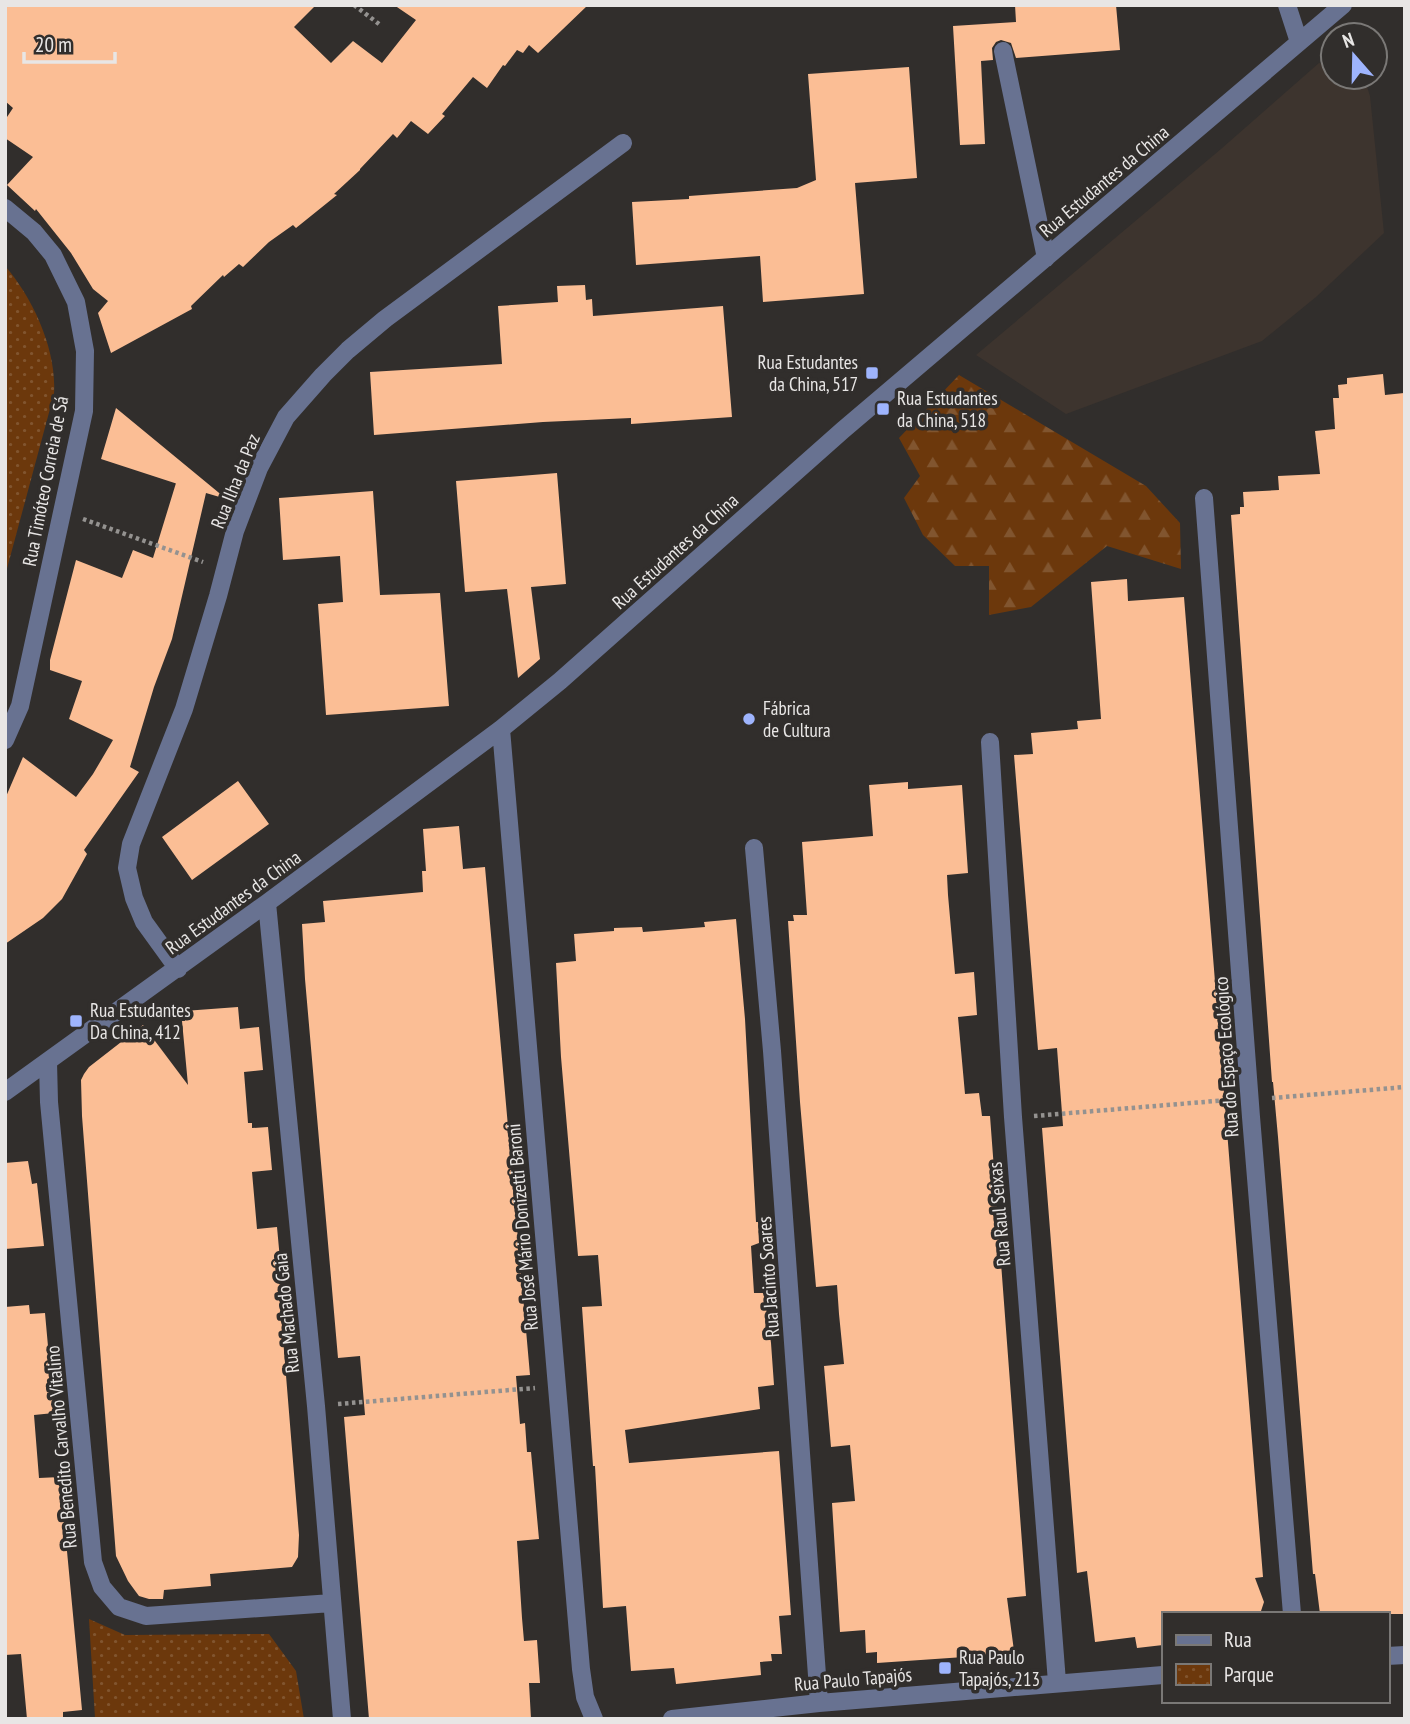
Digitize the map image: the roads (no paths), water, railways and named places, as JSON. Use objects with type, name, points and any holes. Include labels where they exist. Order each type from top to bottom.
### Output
[{"type":"street","points":[[1287,5],[1299,43]]},
{"type":"street","name":"Rua Estudantes da China","points":[[5,1092],[178,969],[501,729],[560,681],[843,430],[1343,5]]},
{"type":"street","points":[[1003,51],[1046,258]]},
{"type":"street","name":"Rua Ilha da Paz","points":[[178,969],[144,922],[134,898],[128,868],[131,844],[184,709],[235,531],[262,461],[286,417],[348,350],[385,319],[623,143]]},
{"type":"street","name":"Rua Timóteo Correia de Sá","points":[[5,208],[34,232],[53,255],[76,302],[85,351],[84,411],[20,706],[5,740]]},
{"type":"street","name":"Rua do Espaço Ecológico","points":[[1204,498],[1292,1612]]},
{"type":"street","name":"Rua José Mário Donizetti Baroni","points":[[501,729],[581,1669],[585,1697],[594,1719]]},
{"type":"street","name":"Rua Raul Seixas","points":[[990,742],[1013,1117],[1057,1682]]},
{"type":"street","name":"Rua Jacinto Soares","points":[[754,848],[772,1051],[819,1703]]},
{"type":"street","name":"Rua Machado Gaia","points":[[267,903],[316,1406],[342,1719]]},
{"type":"street","name":"Rua Benedito Carvalho Vitalino","points":[[48,1062],[50,1116],[93,1562],[102,1587],[119,1607],[146,1616],[332,1603]]},
{"type":"street","name":"Rua Paulo Tapajós","points":[[672,1719],[819,1703],[1162,1675]]},
{"type":"place","name":"Rua Estudantes da China, 517","points":[[872,373]]},
{"type":"place","name":"Rua Estudantes da China, 518","points":[[883,409]]},
{"type":"place","name":"Fábrica de Cultura","points":[[749,719]]},
{"type":"place","name":"Rua Estudantes Da China, 412","points":[[76,1021]]},
{"type":"place","name":"Rua Paulo Tapajós, 213","points":[[945,1668]]}]
